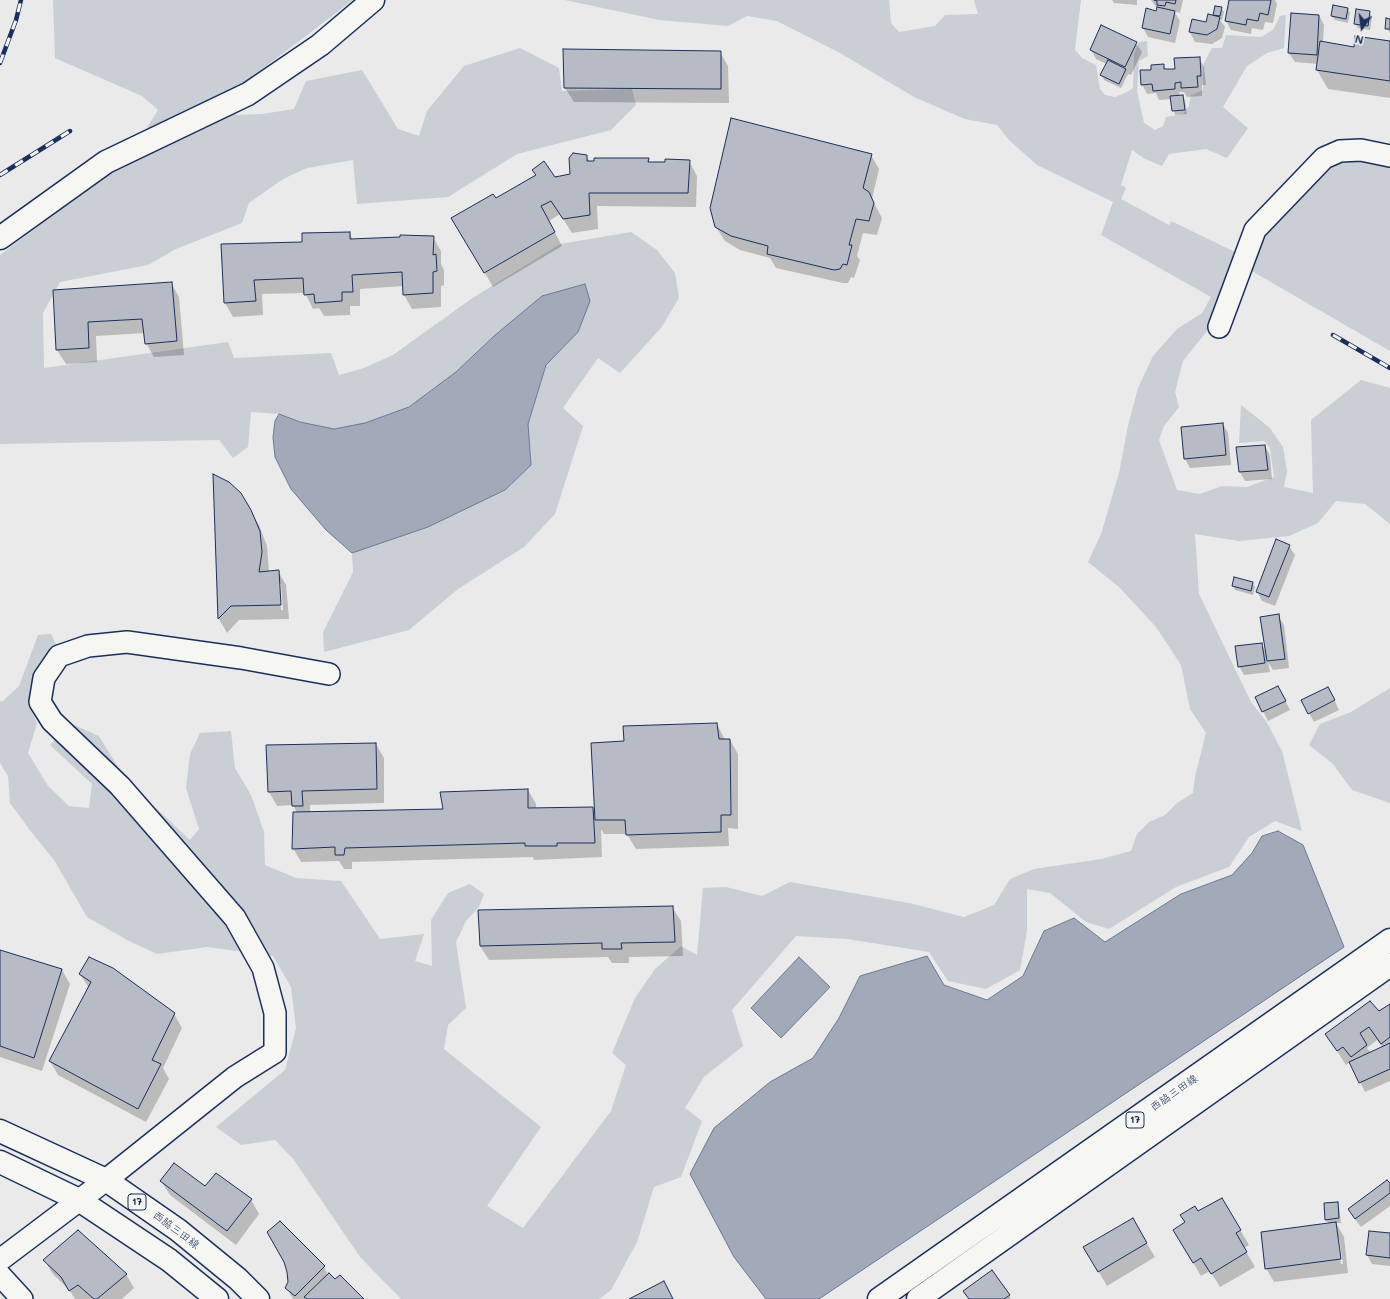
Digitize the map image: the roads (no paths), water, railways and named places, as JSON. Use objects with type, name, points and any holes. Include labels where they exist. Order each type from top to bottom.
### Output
[{"type":"main road","points":[[0,238],[106,162],[248,94],[320,45],[373,0]]},
{"type":"main road","name":"西脇三田線","points":[[879,1299],[1390,940]]},
{"type":"main road","name":"西脇三田線","points":[[918,1299],[1390,965]]},
{"type":"main road","name":"西脇三田線","points":[[0,1131],[106,1180],[178,1230],[238,1280],[258,1299]]},
{"type":"main road","points":[[0,1162],[79,1200],[169,1260],[217,1299]]},
{"type":"street","points":[[1219,327],[1255,230],[1324,158],[1340,151],[1361,150],[1390,156]]},
{"type":"street","points":[[0,1260],[106,1180],[235,1077],[275,1052],[275,1013],[263,968],[235,918],[120,786],[52,721],[40,702],[44,678],[59,656],[88,646],[127,642],[241,658],[329,674]]},
{"type":"street","points":[[0,1275],[22,1299]]},
{"type":"water","points":[[585,284],[590,301],[578,332],[546,365],[528,424],[531,465],[505,490],[428,527],[352,553],[326,530],[291,489],[275,457],[273,437],[275,421],[279,414],[300,422],[334,429],[365,423],[409,407],[456,372],[494,336],[542,296]]},
{"type":"water","points":[[1278,831],[1303,845],[1344,947],[819,1299],[766,1299],[734,1257],[690,1174],[714,1128],[770,1082],[813,1058],[839,1018],[860,976],[927,956],[944,985],[987,1000],[1023,976],[1044,931],[1074,918],[1105,942],[1181,894],[1232,875],[1252,853],[1262,836]]},
{"type":"water","points":[[799,957],[830,987],[781,1038],[751,1008]]},
{"type":"railway","points":[[0,63],[16,20],[21,0]]},
{"type":"railway","points":[[0,175],[70,131]]},
{"type":"railway","points":[[1333,335],[1390,368]]}]
